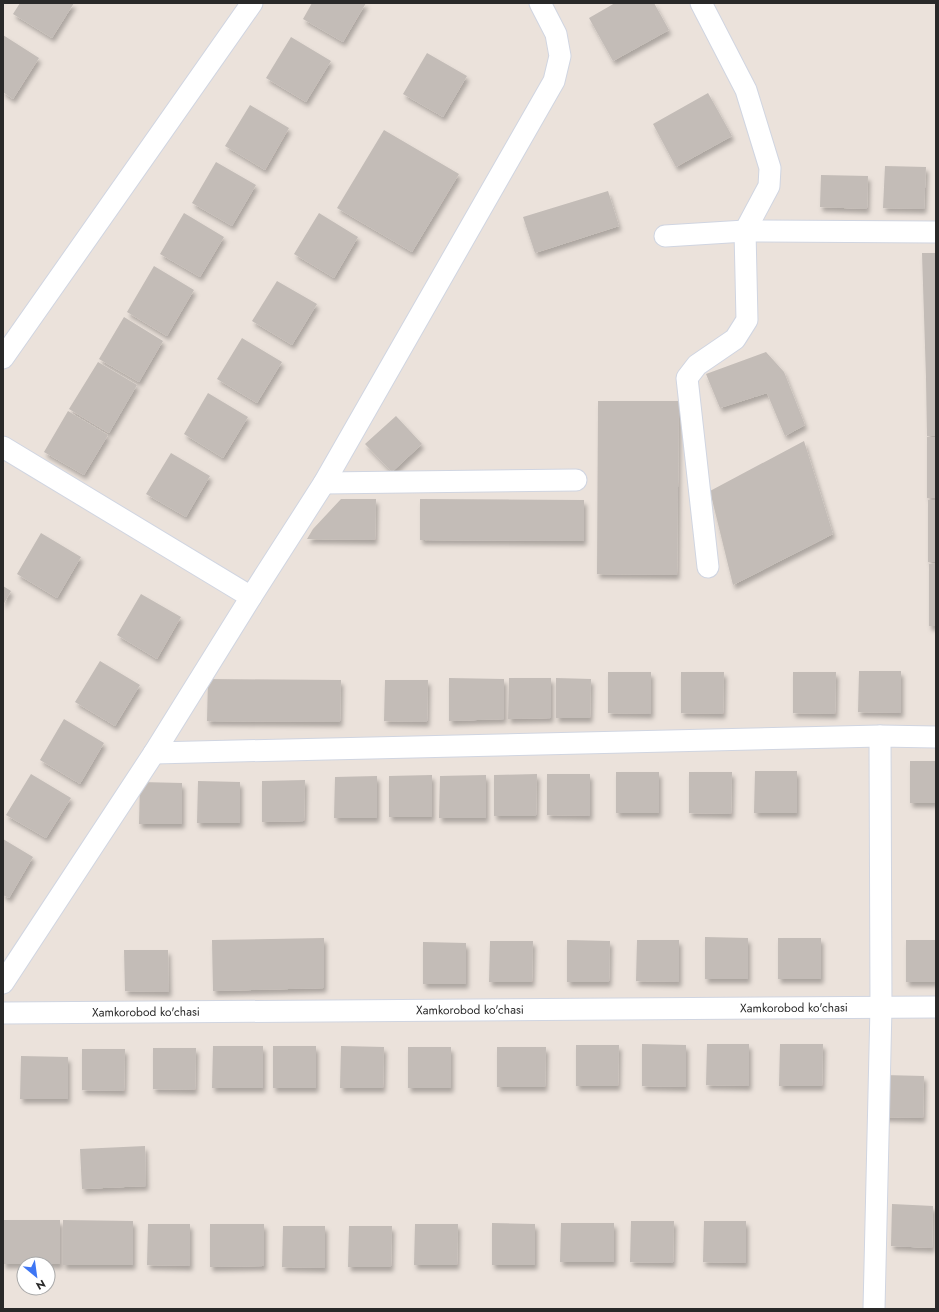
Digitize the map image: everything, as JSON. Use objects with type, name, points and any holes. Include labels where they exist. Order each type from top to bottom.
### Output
[{"type":"street","points":[[3,358],[252,3]]},
{"type":"street","points":[[3,983],[154,753],[324,483],[554,82],[560,56],[556,34],[540,3]]},
{"type":"street","points":[[701,3],[746,90],[770,168],[769,186],[745,231],[747,320],[735,340],[697,366],[687,378],[708,567]]},
{"type":"street","points":[[665,236],[745,231],[936,232]]},
{"type":"street","points":[[3,447],[251,597]]},
{"type":"street","points":[[324,483],[576,480]]},
{"type":"street","points":[[154,753],[880,736],[936,737]]},
{"type":"street","points":[[874,1309],[881,1007],[880,736]]},
{"type":"street","name":"Xamkorobod ko'chasi","points":[[3,1013],[936,1007]]},
{"type":"building","points":[[20,3],[74,3],[52,38],[13,14]]},
{"type":"building","points":[[312,3],[366,3],[343,42],[303,19]]},
{"type":"building","points":[[615,3],[654,3],[669,30],[613,61],[589,18]]},
{"type":"building","points":[[3,35],[39,58],[13,99],[3,92]]},
{"type":"building","points":[[291,37],[331,61],[306,102],[266,78]]},
{"type":"building","points":[[427,53],[467,76],[443,117],[403,94]]},
{"type":"building","points":[[708,93],[732,136],[676,167],[653,124]]},
{"type":"building","points":[[250,105],[289,128],[265,170],[225,146]]},
{"type":"building","points":[[384,130],[459,174],[412,252],[337,208]]},
{"type":"building","points":[[216,162],[256,185],[232,226],[192,203]]},
{"type":"building","points":[[885,166],[926,167],[924,209],[883,208]]},
{"type":"building","points":[[821,175],[868,176],[867,209],[820,207]]},
{"type":"building","points":[[608,191],[619,226],[535,253],[523,217]]},
{"type":"building","points":[[184,213],[224,237],[200,277],[160,254]]},
{"type":"building","points":[[319,213],[358,237],[334,278],[294,254]]},
{"type":"building","points":[[922,253],[936,253],[936,378],[926,378]]},
{"type":"building","points":[[154,266],[194,290],[167,336],[127,312]]},
{"type":"building","points":[[277,281],[317,304],[292,345],[252,321]]},
{"type":"building","points":[[124,317],[163,341],[139,382],[99,359]]},
{"type":"building","points":[[242,338],[282,362],[257,403],[217,379]]},
{"type":"building","points":[[766,352],[784,372],[805,425],[785,436],[767,393],[720,408],[706,374]]},
{"type":"building","points":[[98,362],[137,385],[109,433],[69,409]]},
{"type":"building","points":[[926,378],[936,378],[936,436],[927,436]]},
{"type":"building","points":[[208,393],[248,417],[223,458],[184,434]]},
{"type":"building","points":[[598,401],[679,401],[677,575],[597,574]]},
{"type":"building","points":[[68,411],[108,435],[84,475],[44,452]]},
{"type":"building","points":[[396,416],[422,444],[392,472],[365,444]]},
{"type":"building","points":[[927,437],[936,437],[936,498],[927,498]]},
{"type":"building","points":[[804,441],[833,534],[733,585],[710,491]]},
{"type":"building","points":[[171,453],[210,476],[186,517],[146,494]]},
{"type":"building","points":[[341,499],[376,499],[375,540],[307,539],[313,529]]},
{"type":"building","points":[[420,499],[584,500],[584,541],[420,540]]},
{"type":"building","points":[[928,500],[936,500],[936,562],[928,562]]},
{"type":"building","points":[[41,533],[81,557],[57,598],[17,574]]},
{"type":"building","points":[[936,563],[936,626],[929,626],[929,564]]},
{"type":"building","points":[[3,586],[11,591],[3,605]]},
{"type":"building","points":[[141,594],[181,617],[157,659],[117,635]]},
{"type":"building","points":[[100,661],[140,685],[115,726],[75,702]]},
{"type":"building","points":[[859,671],[901,671],[901,713],[858,712]]},
{"type":"building","points":[[608,672],[651,672],[651,714],[608,713]]},
{"type":"building","points":[[681,672],[724,672],[723,714],[681,713]]},
{"type":"building","points":[[793,672],[836,672],[835,714],[793,713]]},
{"type":"building","points":[[449,678],[504,679],[504,719],[449,721]]},
{"type":"building","points":[[509,678],[551,678],[551,718],[508,719]]},
{"type":"building","points":[[556,678],[591,679],[590,718],[556,718]]},
{"type":"building","points":[[208,679],[341,680],[340,722],[207,721]]},
{"type":"building","points":[[385,680],[428,680],[427,722],[384,721]]},
{"type":"building","points":[[64,719],[104,743],[80,784],[40,760]]},
{"type":"building","points":[[910,761],[936,761],[936,803],[910,803]]},
{"type":"building","points":[[755,771],[797,771],[797,813],[754,813]]},
{"type":"building","points":[[616,772],[659,772],[659,813],[616,813]]},
{"type":"building","points":[[689,772],[732,772],[731,814],[689,813]]},
{"type":"building","points":[[31,774],[71,798],[46,838],[6,815]]},
{"type":"building","points":[[537,774],[536,816],[494,816],[494,775]]},
{"type":"building","points":[[547,774],[590,774],[590,816],[547,815]]},
{"type":"building","points":[[432,775],[432,817],[389,817],[389,776]]},
{"type":"building","points":[[486,775],[486,818],[439,818],[440,776]]},
{"type":"building","points":[[377,776],[377,818],[334,818],[335,777]]},
{"type":"building","points":[[305,780],[304,821],[262,822],[262,781]]},
{"type":"building","points":[[198,781],[240,782],[240,823],[197,823]]},
{"type":"building","points":[[140,782],[182,783],[182,824],[139,824]]},
{"type":"building","points":[[3,839],[33,857],[9,898],[3,895]]},
{"type":"building","points":[[705,937],[748,938],[748,979],[705,979]]},
{"type":"building","points":[[324,938],[324,988],[213,991],[212,940]]},
{"type":"building","points":[[778,938],[821,938],[821,979],[778,979]]},
{"type":"building","points":[[567,940],[610,941],[609,982],[567,982]]},
{"type":"building","points":[[637,940],[679,940],[679,982],[636,981]]},
{"type":"building","points":[[906,940],[936,940],[936,982],[906,982]]},
{"type":"building","points":[[490,941],[533,941],[532,982],[489,982]]},
{"type":"building","points":[[423,942],[466,943],[466,984],[423,984]]},
{"type":"building","points":[[124,950],[168,950],[169,992],[125,991]]},
{"type":"building","points":[[642,1044],[686,1045],[686,1087],[642,1086]]},
{"type":"building","points":[[707,1044],[749,1044],[749,1086],[706,1085]]},
{"type":"building","points":[[780,1044],[823,1044],[822,1086],[779,1086]]},
{"type":"building","points":[[576,1045],[619,1045],[618,1086],[576,1086]]},
{"type":"building","points":[[213,1046],[263,1046],[263,1088],[212,1088]]},
{"type":"building","points":[[273,1046],[316,1046],[316,1088],[273,1088]]},
{"type":"building","points":[[341,1046],[384,1047],[383,1088],[340,1088]]},
{"type":"building","points":[[408,1047],[451,1047],[451,1088],[408,1088]]},
{"type":"building","points":[[497,1047],[546,1047],[545,1087],[497,1087]]},
{"type":"building","points":[[153,1048],[196,1048],[195,1090],[153,1089]]},
{"type":"building","points":[[82,1049],[125,1049],[124,1091],[82,1090]]},
{"type":"building","points":[[21,1056],[68,1057],[68,1099],[20,1099]]},
{"type":"building","points":[[883,1075],[924,1076],[923,1118],[882,1117]]},
{"type":"building","points":[[145,1146],[146,1186],[82,1189],[80,1149]]},
{"type":"building","points":[[892,1204],[933,1206],[932,1248],[891,1246]]},
{"type":"building","points":[[3,1220],[60,1220],[60,1264],[56,1264],[56,1256],[16,1256],[16,1264],[3,1264]]},
{"type":"building","points":[[63,1220],[133,1221],[133,1265],[63,1265]]},
{"type":"building","points":[[631,1221],[674,1221],[673,1263],[630,1262]]},
{"type":"building","points":[[704,1221],[746,1221],[746,1263],[703,1262]]},
{"type":"building","points":[[492,1223],[535,1224],[535,1265],[492,1265]]},
{"type":"building","points":[[561,1223],[614,1223],[614,1262],[560,1262]]},
{"type":"building","points":[[148,1224],[190,1224],[190,1266],[147,1265]]},
{"type":"building","points":[[210,1224],[264,1224],[264,1266],[210,1267]]},
{"type":"building","points":[[415,1224],[458,1224],[457,1265],[414,1265]]},
{"type":"building","points":[[283,1226],[325,1226],[325,1268],[282,1267]]},
{"type":"building","points":[[349,1226],[392,1226],[391,1267],[348,1267]]}]
